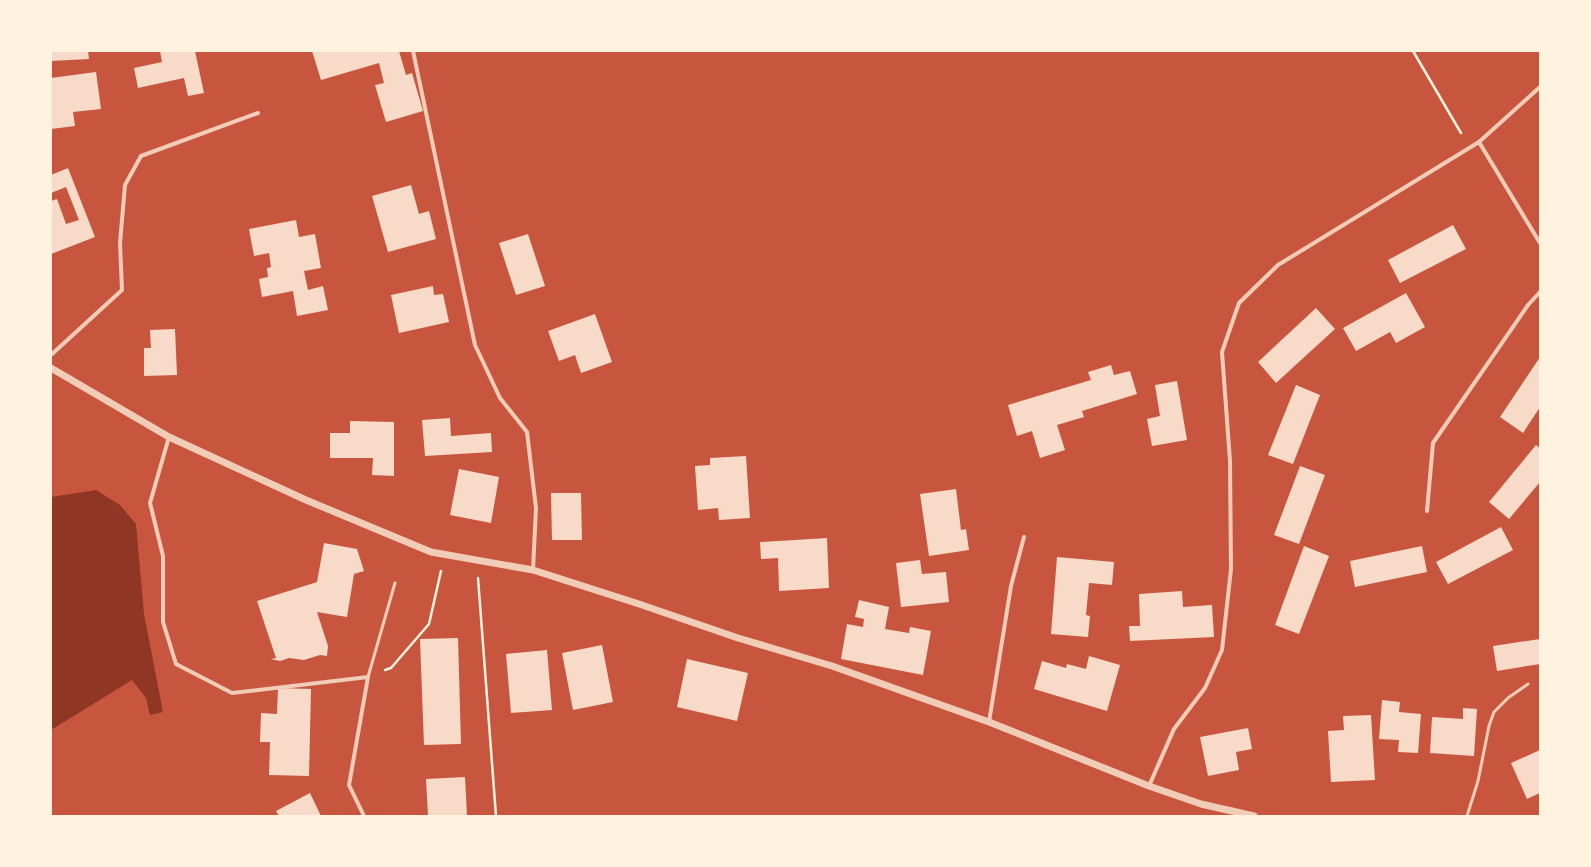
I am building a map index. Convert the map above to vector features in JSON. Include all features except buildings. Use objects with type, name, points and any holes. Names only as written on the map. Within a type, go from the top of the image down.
[{"type":"street","points":[[413,51],[475,345],[500,398],[527,432],[536,508],[533,570]]},
{"type":"street","points":[[1149,786],[1174,729],[1205,688],[1222,650],[1231,569],[1230,461],[1222,352],[1239,303],[1278,264],[1478,142],[1540,87]]},
{"type":"street","points":[[51,355],[122,290],[120,243],[126,185],[141,156],[258,113]]},
{"type":"street","points":[[1478,142],[1540,243]]},
{"type":"street","points":[[1427,511],[1432,443],[1528,305],[1540,292]]},
{"type":"street","points":[[51,368],[169,437],[306,500],[432,552],[533,570],[639,604],[738,638],[832,666],[989,722],[1149,786],[1201,804],[1254,816]]},
{"type":"street","points":[[169,437],[150,503],[163,556],[163,622],[176,664],[232,693],[368,677],[349,785],[364,816]]},
{"type":"street","points":[[989,722],[1011,586],[1024,537]]},
{"type":"lane","points":[[368,677],[395,583]]},
{"type":"lane","points":[[1468,816],[1478,781],[1489,726],[1494,712],[1508,698],[1528,684]]},
{"type":"path","points":[[1413,51],[1469,148]]},
{"type":"path","points":[[368,677],[391,668],[429,624],[445,554]]},
{"type":"path","points":[[476,560],[496,816]]},
{"type":"shaded area","points":[[96,490],[120,505],[136,524],[144,614],[163,712],[150,715],[146,698],[132,680],[51,730],[51,497]]}]
